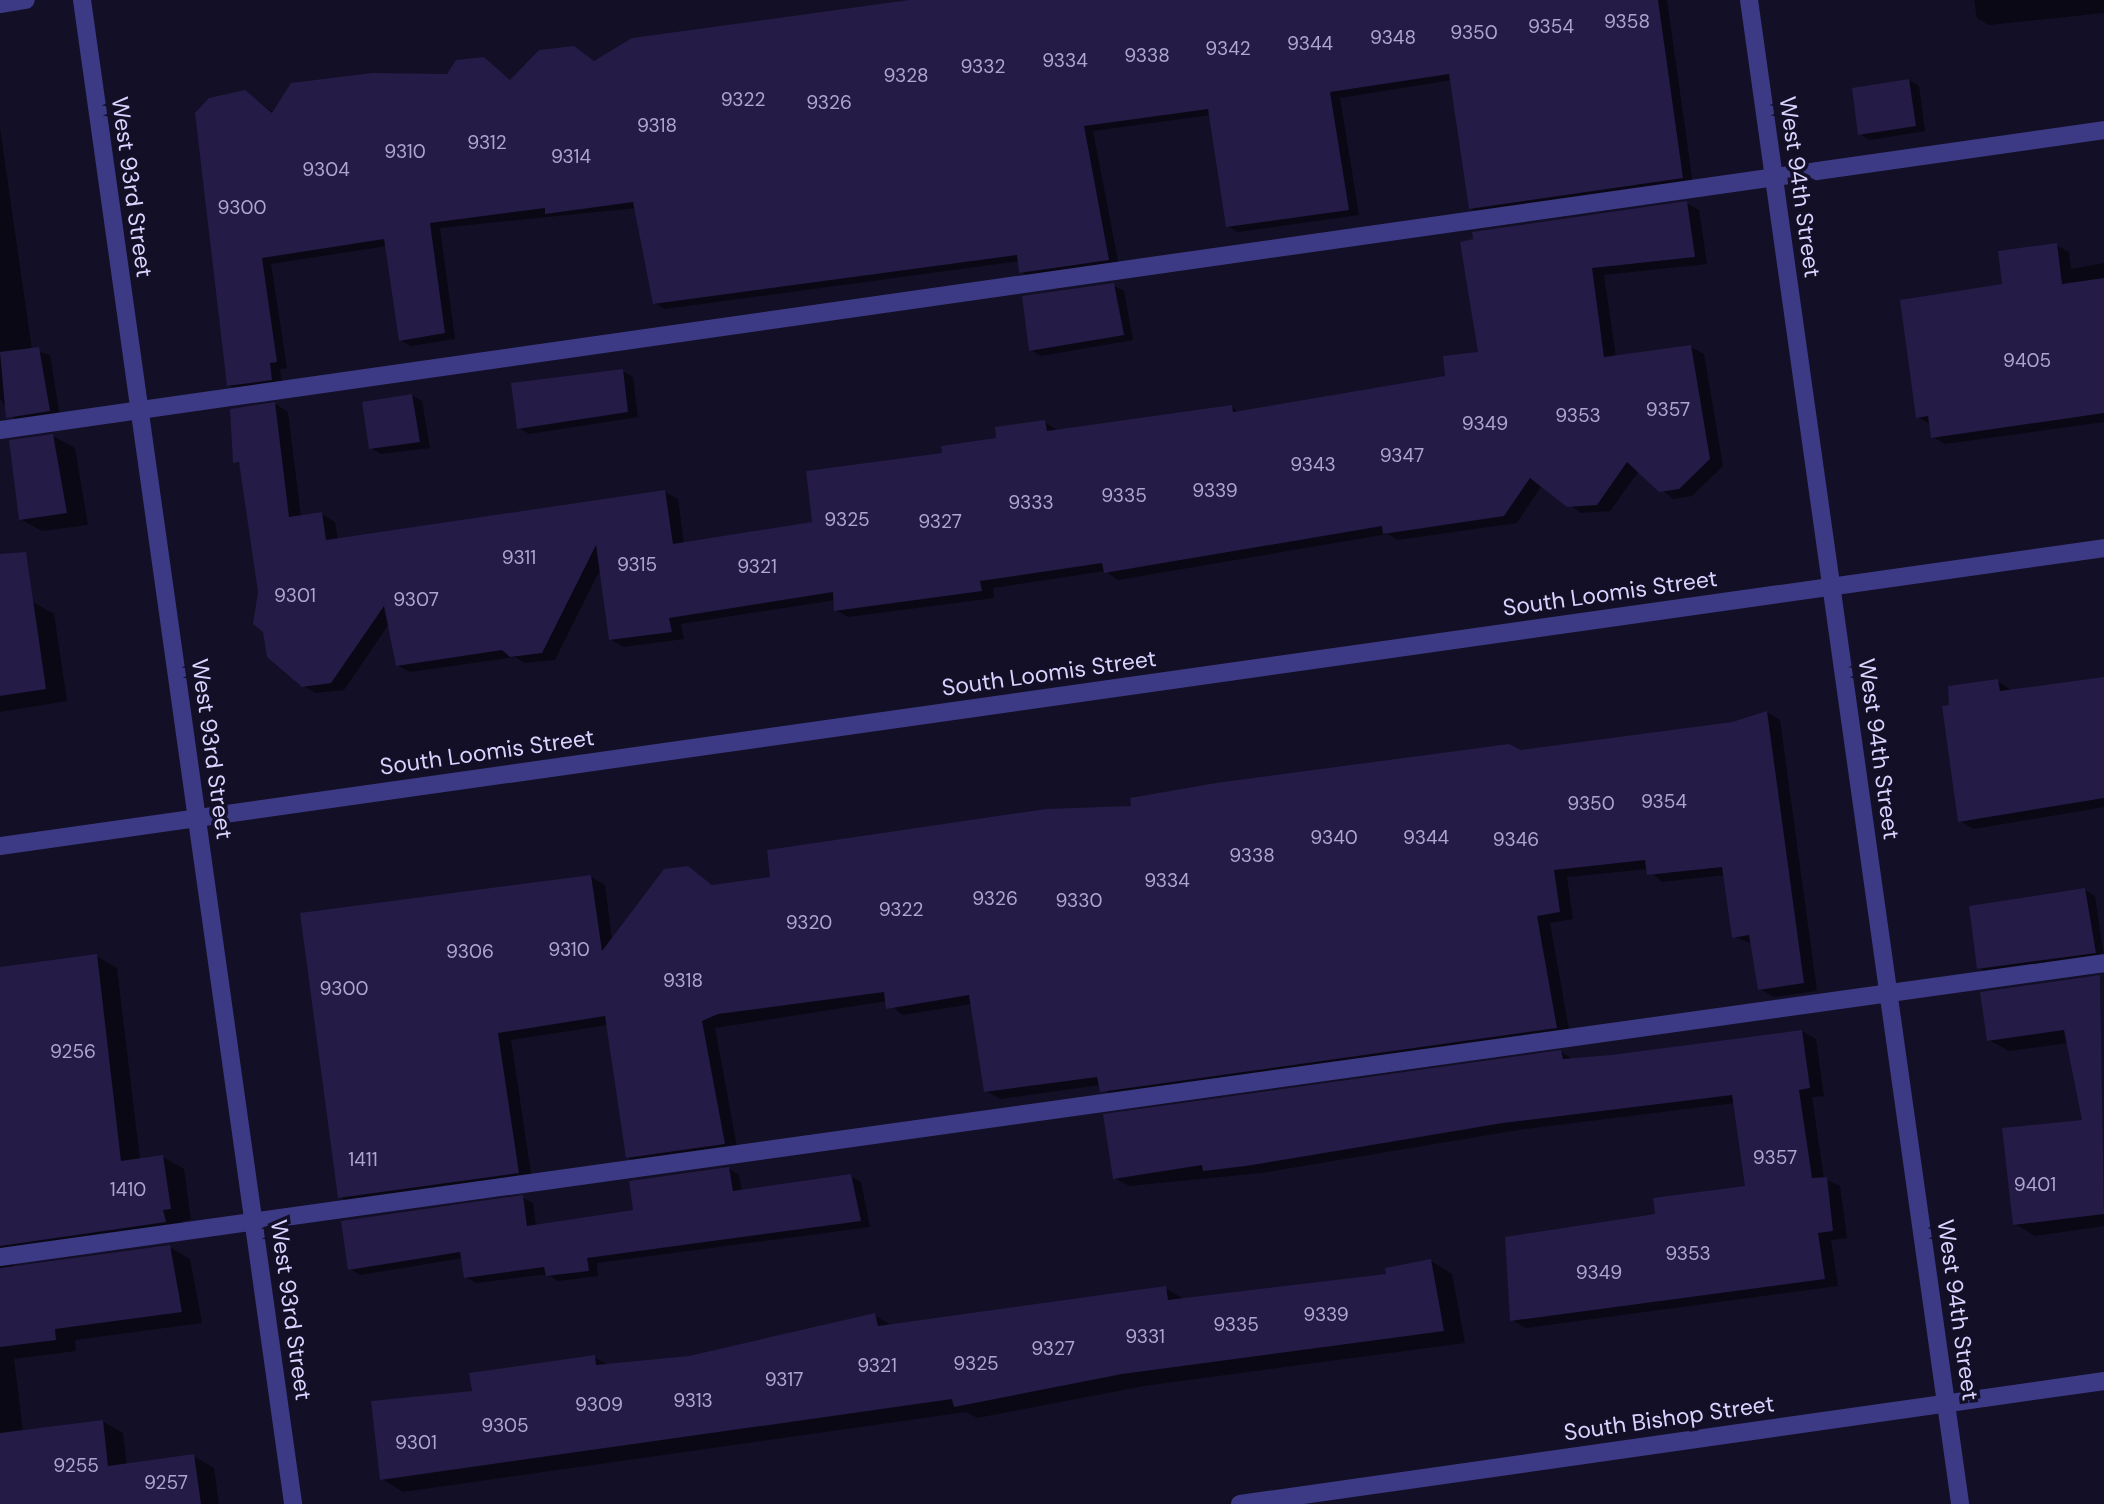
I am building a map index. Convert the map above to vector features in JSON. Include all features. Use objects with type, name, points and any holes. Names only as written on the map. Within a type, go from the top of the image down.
[{"type":"street","points":[[0,4],[26,0]]},
{"type":"street","name":"West 93rd Street","points":[[82,0],[293,1504]]},
{"type":"street","name":"West 94th Street","points":[[1749,0],[1960,1504]]},
{"type":"street","points":[[0,430],[2104,130]]},
{"type":"street","name":"South Loomis Street","points":[[0,846],[2104,548]]},
{"type":"street","points":[[0,1257],[2104,963]]},
{"type":"street","name":"South Bishop Street","points":[[1240,1504],[2104,1381]]},
{"type":"building","points":[[909,0],[1658,0],[1683,178],[1469,209],[1449,74],[1330,92],[1349,210],[1226,227],[1208,109],[1084,126],[1109,260],[1019,273],[1017,255],[653,304],[633,202],[545,214],[545,208],[430,223],[445,333],[399,341],[384,239],[262,258],[277,362],[270,363],[272,380],[227,386],[195,113],[209,98],[245,90],[272,113],[291,83],[372,73],[447,74],[456,60],[484,57],[510,80],[539,50],[574,46],[594,61],[632,38]]},
{"type":"building","points":[[1909,79],[1916,126],[1858,135],[1852,88]]},
{"type":"building","points":[[1687,201],[1695,257],[1592,268],[1604,357],[1691,345],[1710,459],[1679,489],[1659,492],[1627,462],[1597,505],[1567,507],[1530,478],[1504,516],[1383,534],[1382,526],[1104,573],[1102,563],[980,581],[982,591],[834,611],[833,592],[669,618],[672,632],[609,640],[596,545],[542,653],[510,657],[502,650],[396,666],[384,606],[331,683],[302,687],[267,657],[263,632],[253,624],[258,592],[239,462],[233,463],[230,409],[275,402],[289,517],[322,512],[326,540],[665,490],[673,544],[812,522],[806,471],[942,453],[941,446],[996,438],[995,427],[1045,420],[1047,431],[1232,405],[1233,412],[1445,376],[1443,356],[1478,352],[1460,242],[1473,239],[1472,232]]},
{"type":"building","points":[[2057,243],[2062,284],[2104,278],[2104,413],[1931,438],[1928,416],[1916,418],[1900,300],[2002,284],[1998,251]]},
{"type":"building","points":[[1114,283],[1124,335],[1029,351],[1022,296]]},
{"type":"building","points":[[39,347],[50,411],[6,418],[0,352]]},
{"type":"building","points":[[623,369],[628,412],[517,429],[511,383]]},
{"type":"building","points":[[412,394],[420,442],[369,449],[362,402]]},
{"type":"building","points":[[53,434],[67,513],[19,520],[9,440]]},
{"type":"building","points":[[26,552],[46,689],[0,696],[0,554]]},
{"type":"building","points":[[2104,677],[2104,798],[1958,822],[1942,706],[1949,705],[1948,686],[1998,679],[2000,691]]},
{"type":"building","points":[[1767,711],[1804,983],[1758,990],[1749,935],[1732,938],[1722,867],[1647,875],[1645,860],[1554,870],[1560,912],[1537,916],[1557,1028],[1100,1092],[1097,1077],[984,1092],[969,995],[886,1009],[884,992],[718,1014],[702,1021],[725,1144],[626,1158],[605,1016],[498,1033],[519,1173],[338,1198],[300,913],[591,875],[602,951],[664,869],[688,866],[712,885],[770,877],[767,850],[1046,809],[1131,806],[1130,798],[1216,783],[1509,744],[1521,750],[1732,722]]},
{"type":"building","points":[[2085,888],[2096,953],[1977,969],[1969,906]]},
{"type":"building","points":[[97,954],[121,1161],[163,1155],[171,1209],[163,1210],[166,1222],[0,1246],[0,967]]},
{"type":"building","points":[[2100,975],[2104,1214],[2013,1225],[2002,1128],[2082,1120],[2064,1030],[1987,1041],[1980,992]]},
{"type":"building","points":[[1802,1030],[1810,1088],[1799,1090],[1812,1178],[1827,1177],[1833,1231],[1818,1233],[1825,1279],[1510,1321],[1505,1237],[1655,1214],[1653,1198],[1745,1186],[1732,1095],[1503,1123],[1246,1166],[1203,1171],[1202,1165],[1113,1179],[1103,1114],[1561,1050],[1563,1059]]},
{"type":"building","points":[[729,1167],[733,1191],[851,1174],[861,1221],[587,1258],[589,1271],[546,1276],[544,1267],[464,1278],[460,1252],[348,1270],[341,1221],[523,1195],[527,1226],[633,1210],[629,1181]]},
{"type":"building","points":[[170,1245],[182,1312],[55,1329],[56,1340],[0,1347],[0,1268]]},
{"type":"building","points":[[1431,1259],[1444,1331],[1122,1374],[954,1407],[952,1399],[380,1480],[371,1401],[472,1391],[469,1373],[595,1355],[596,1365],[689,1356],[875,1313],[878,1326],[1166,1286],[1168,1300],[1386,1274],[1385,1268]]},
{"type":"building","points":[[103,1420],[108,1466],[194,1454],[201,1504],[0,1504],[0,1433]]}]
